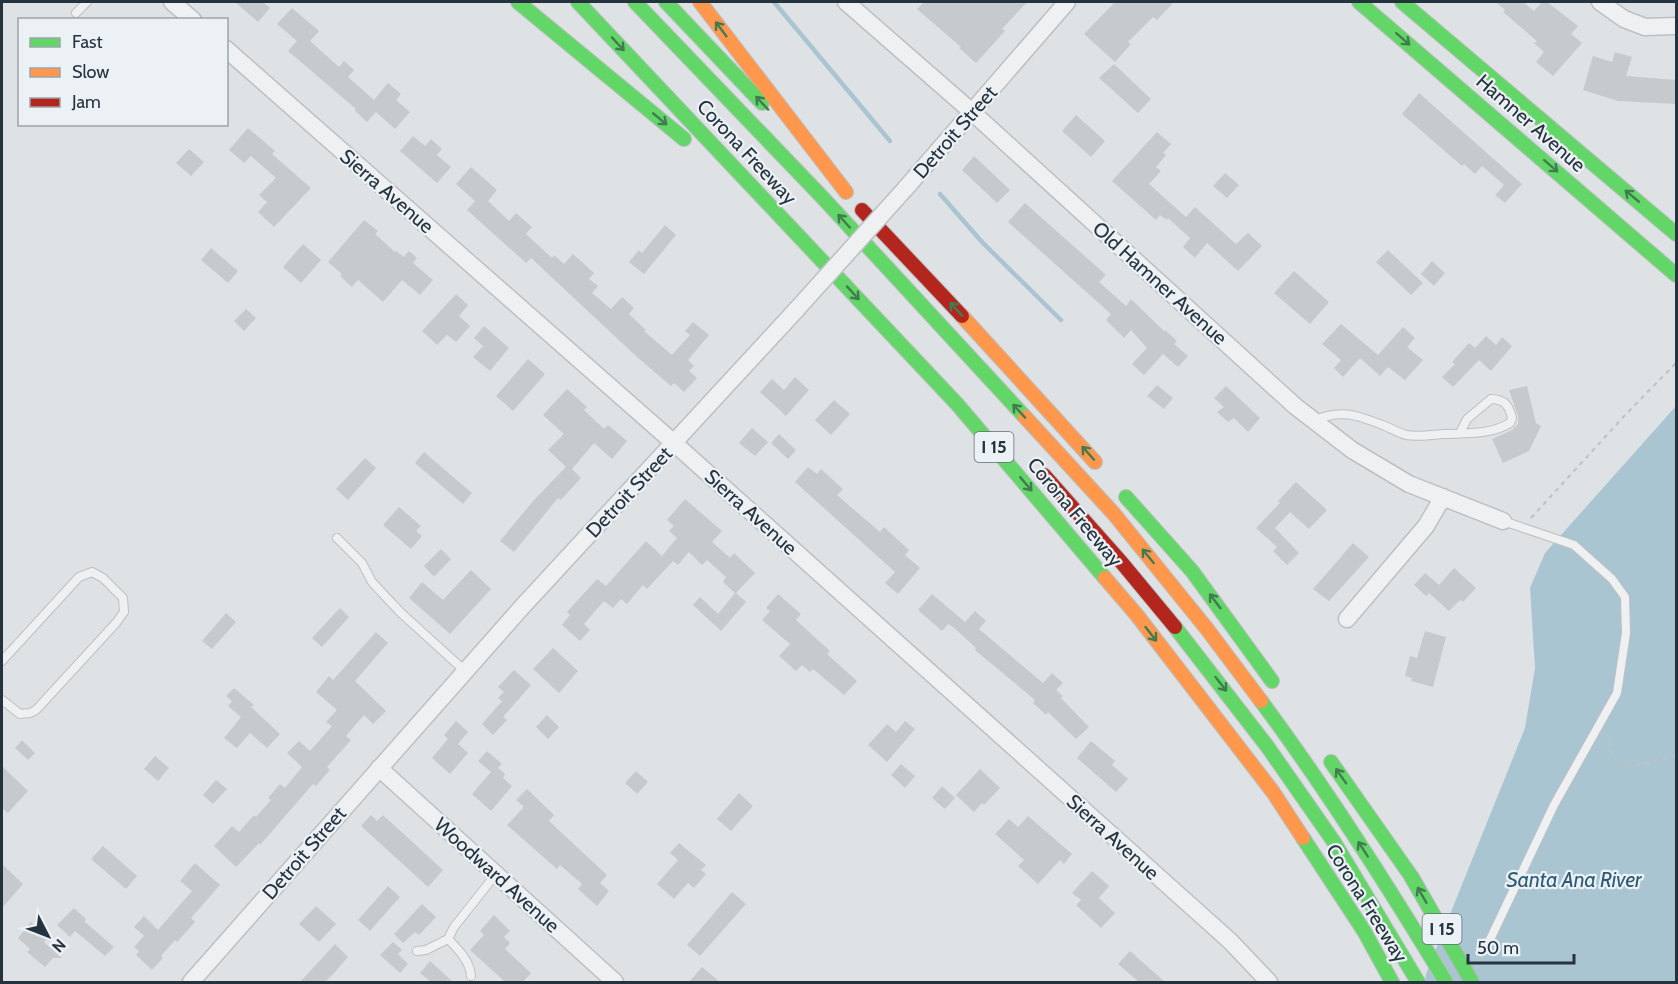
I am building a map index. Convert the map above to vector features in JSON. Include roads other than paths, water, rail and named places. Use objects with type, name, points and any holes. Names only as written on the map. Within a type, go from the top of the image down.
[{"type":"main road","points":[[518,2],[555,30],[799,236]]},
{"type":"main road","name":"Corona Freeway","points":[[578,2],[957,404],[1136,614],[1273,792],[1364,931],[1392,982]]},
{"type":"main road","points":[[635,2],[822,198],[1114,514],[1207,629],[1309,766],[1395,898],[1446,982]]},
{"type":"main road","points":[[666,2],[1005,361],[1192,571],[1280,691]]},
{"type":"main road","points":[[700,2],[846,192]]},
{"type":"main road","name":"Hamner Avenue","points":[[1359,2],[1677,274]]},
{"type":"main road","name":"Hamner Avenue","points":[[1402,2],[1677,234]]},
{"type":"main road","points":[[836,248],[852,265]]},
{"type":"main road","points":[[1035,465],[1099,534],[1224,687],[1335,844],[1418,982]]},
{"type":"main road","name":"I 15","points":[[1326,755],[1411,876],[1472,982]]},
{"type":"street","points":[[172,2],[191,18]]},
{"type":"street","name":"Old Hamner Avenue","points":[[846,2],[972,112],[1295,406],[1352,450],[1400,478],[1503,521]]},
{"type":"street","name":"Detroit Street","points":[[191,982],[465,671],[905,189],[1067,2]]},
{"type":"street","points":[[1600,2],[1624,19],[1645,27],[1677,26]]},
{"type":"street","name":"Sierra Avenue","points":[[228,51],[674,443],[1230,941],[1269,982]]},
{"type":"street","points":[[1347,619],[1426,526],[1443,497]]},
{"type":"street","name":"Woodward Avenue","points":[[379,768],[615,982]]},
{"type":"lane","points":[[76,13],[87,2]]},
{"type":"lane","points":[[1314,420],[1331,414],[1344,414],[1358,416],[1407,435],[1460,433],[1495,430],[1510,423],[1512,418],[1507,404],[1499,399],[1491,399],[1467,419],[1460,433]]},
{"type":"lane","points":[[1486,948],[1554,805],[1617,693],[1626,633],[1624,597],[1612,579],[1574,545],[1503,521]]},
{"type":"lane","points":[[337,538],[362,563],[372,582],[400,612],[465,671]]},
{"type":"lane","points":[[2,661],[79,577],[92,572],[103,578],[123,598],[123,612],[116,624],[36,710],[30,714],[20,714],[2,700]]},
{"type":"lane","points":[[417,951],[426,950],[448,939],[454,927],[496,874]]},
{"type":"lane","points":[[448,939],[461,952],[471,970],[471,976]]},
{"type":"water","name":"Santa Ana River","points":[[1676,406],[1676,982],[1425,982],[1426,974],[1525,728],[1535,668],[1530,588],[1545,553]]},
{"type":"waterway","points":[[774,2],[890,141]]},
{"type":"waterway","points":[[940,194],[982,242],[1061,320]]}]
